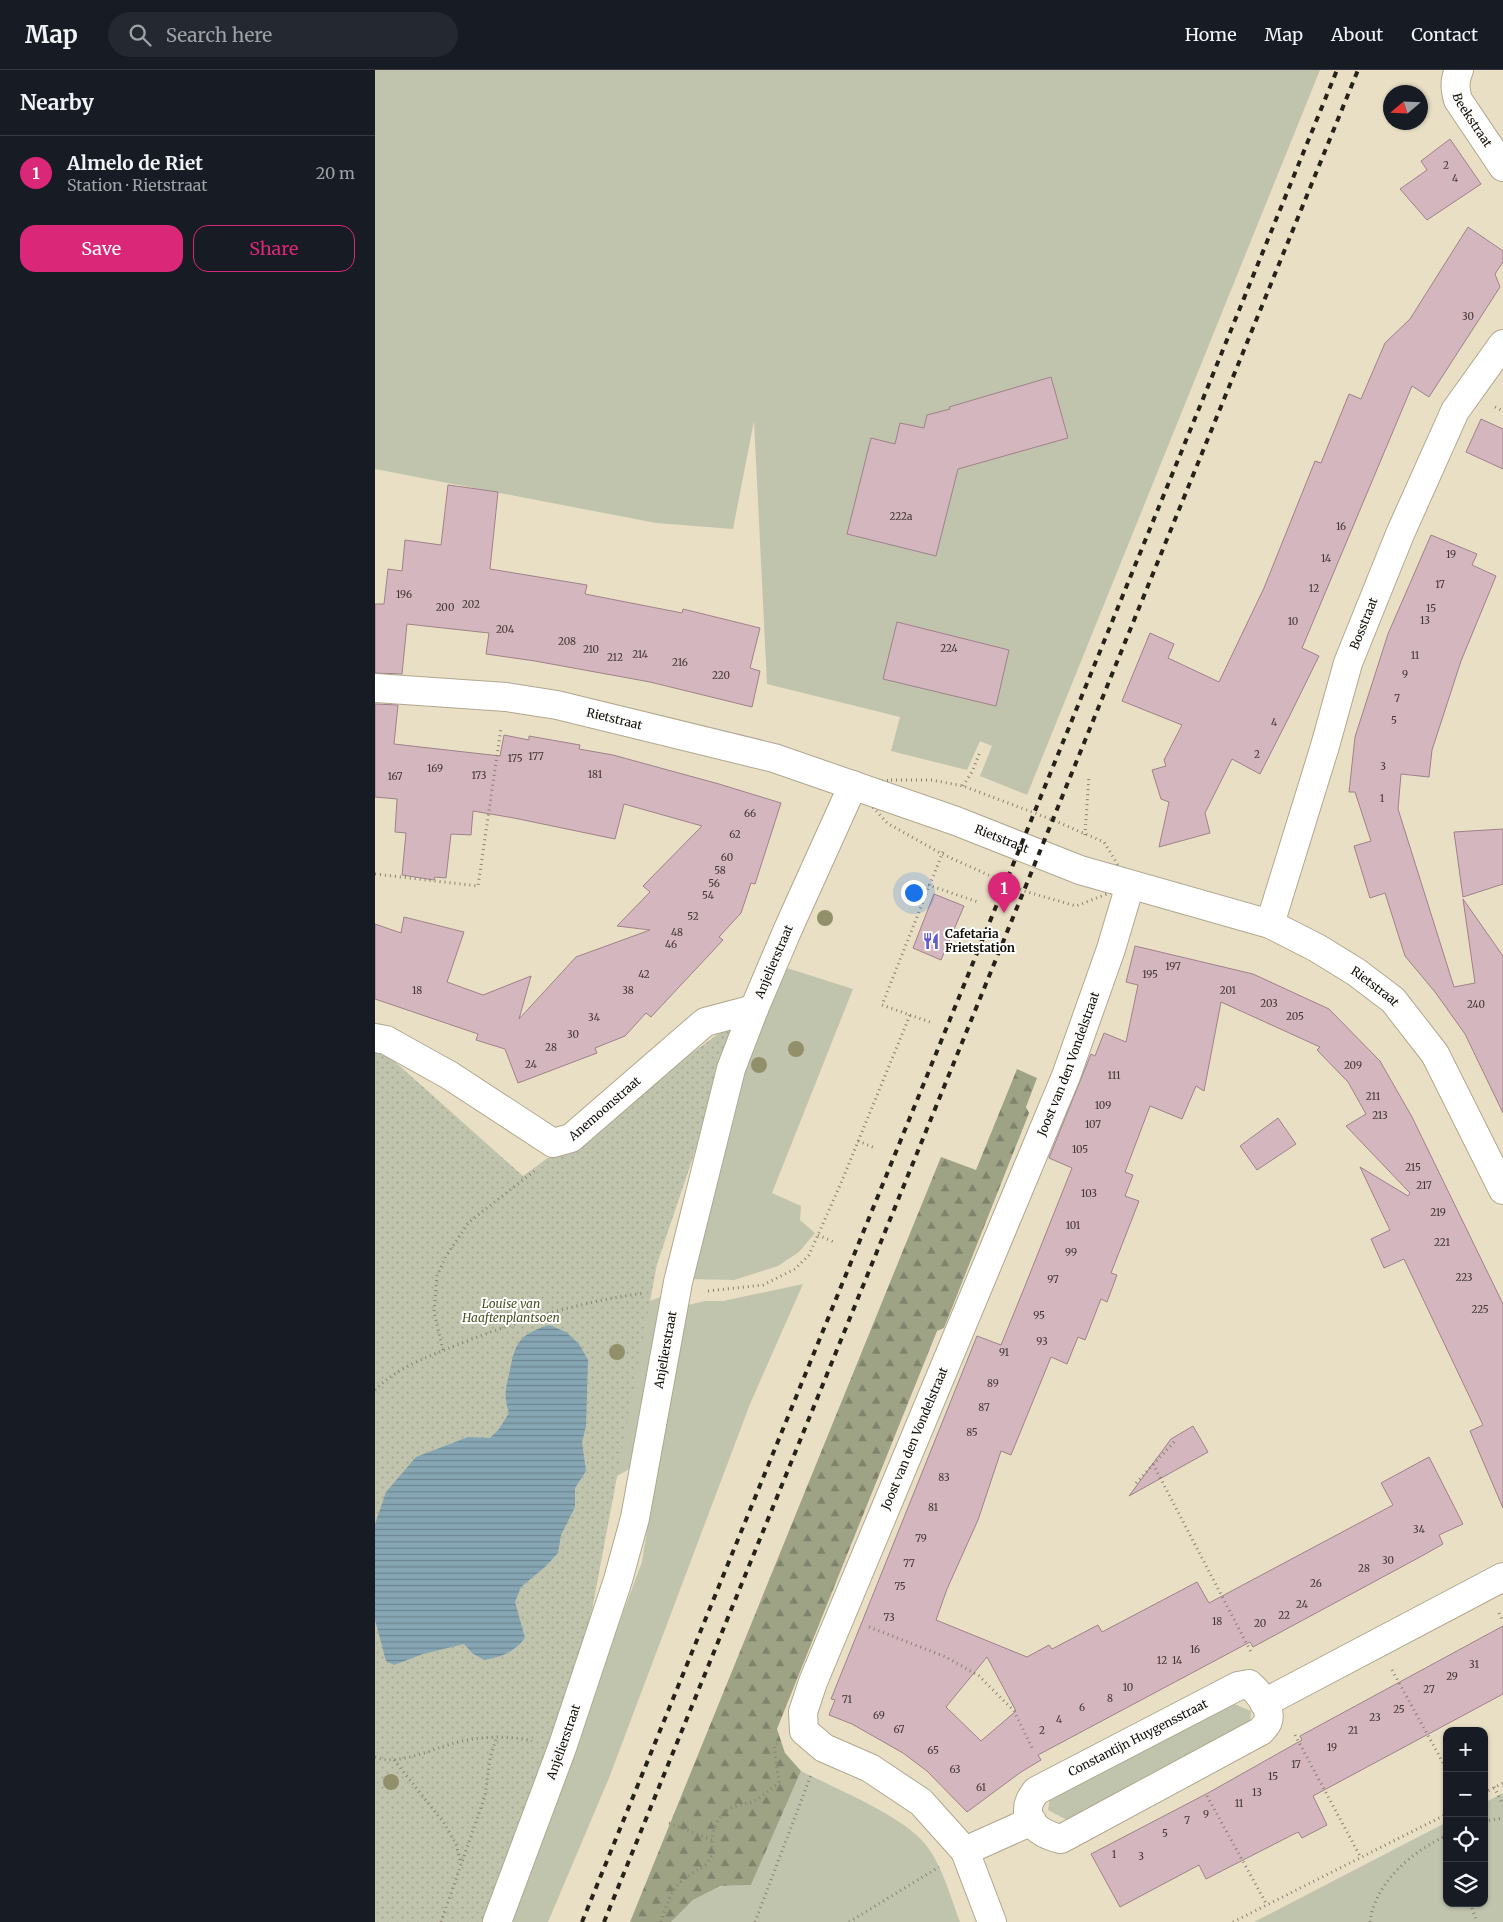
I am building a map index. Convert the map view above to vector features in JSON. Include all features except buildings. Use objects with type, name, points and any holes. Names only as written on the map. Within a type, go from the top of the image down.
[{"type":"street","name":"Beekstraat","points":[[1459,70],[1455,78],[1458,100],[1503,167]]},
{"type":"street","name":"Bosstraat","points":[[1270,924],[1355,645],[1400,534],[1455,411],[1503,344]]},
{"type":"street","name":"Rietstraat","points":[[375,688],[506,697],[557,705],[774,758],[956,821],[1080,870],[1270,924],[1317,948],[1356,972],[1393,1000],[1435,1054],[1497,1161],[1503,1190]]},
{"type":"street","name":"Anjelierstraat","points":[[497,1922],[562,1748],[618,1580],[635,1518],[677,1282],[731,1069],[754,1009],[853,785]]},
{"type":"street","name":"Joost van den Vondelstraat","points":[[814,1739],[803,1712],[813,1682],[1066,1076],[1111,949],[1130,885]]},
{"type":"street","name":"Anemoonstraat","points":[[375,1038],[386,1040],[449,1075],[553,1143],[571,1138],[705,1022],[754,1009]]},
{"type":"street","points":[[965,1851],[1032,1821],[1041,1832],[1050,1837],[1061,1839],[1261,1731],[1268,1722],[1269,1700],[1503,1577]]},
{"type":"street","name":"Constantijn Huygensstraat","points":[[1032,1821],[1027,1811],[1029,1801],[1036,1791],[1238,1686],[1249,1684],[1269,1700]]},
{"type":"street","points":[[814,1739],[870,1768],[921,1802],[965,1851],[992,1922]]},
{"type":"path","points":[[375,874],[478,886],[506,697]]},
{"type":"path","points":[[963,786],[972,772],[980,752]]},
{"type":"path","points":[[1080,870],[1085,834],[1089,776]]},
{"type":"path","points":[[930,1022],[882,1005],[956,821]]},
{"type":"path","points":[[929,885],[978,902]]},
{"type":"path","points":[[375,1390],[404,1368],[443,1350],[518,1323],[620,1296],[652,1292],[676,1294],[763,1285],[795,1269],[809,1255],[910,1015]]},
{"type":"path","points":[[443,1350],[434,1312],[437,1276],[446,1256],[469,1222],[530,1176],[571,1138]]},
{"type":"path","points":[[858,1141],[875,1148]]},
{"type":"path","points":[[818,1235],[834,1242]]},
{"type":"path","points":[[1136,1483],[1175,1441]]},
{"type":"path","points":[[1153,1464],[1252,1654]]},
{"type":"path","points":[[874,1629],[946,1657],[979,1676],[1013,1711],[1033,1750]]},
{"type":"path","points":[[1378,1643],[1443,1763]]},
{"type":"path","points":[[1269,1700],[1361,1858]]},
{"type":"path","points":[[375,1757],[381,1760],[398,1760],[466,1740],[497,1736],[525,1739],[562,1748]]},
{"type":"path","points":[[441,1922],[485,1796],[490,1758],[497,1736]]},
{"type":"path","points":[[661,1922],[669,1898],[676,1885],[710,1860],[715,1824],[727,1810],[752,1802],[779,1782],[774,1746],[814,1739],[813,1767],[755,1922]]},
{"type":"path","points":[[394,1760],[444,1822],[456,1844],[461,1865]]},
{"type":"path","points":[[1191,1768],[1267,1905]]},
{"type":"path","points":[[1488,1791],[1503,1783]]},
{"type":"path","points":[[1494,1788],[1503,1805]]},
{"type":"path","points":[[1233,1922],[1443,1816]]},
{"type":"path","points":[[1488,1821],[1503,1818]]},
{"type":"path","points":[[669,1823],[712,1840]]},
{"type":"path","points":[[1370,1922],[1372,1910],[1381,1890],[1395,1872],[1427,1845],[1443,1837]]},
{"type":"path","points":[[849,1922],[965,1851]]},
{"type":"path","points":[[1472,1908],[1477,1922]]},
{"type":"green space","points":[[375,70],[1320,70],[1027,795],[980,776],[992,746],[980,741],[967,770],[891,751],[900,717],[767,684],[754,421],[733,529],[656,523],[375,469]]},
{"type":"green space","points":[[787,968],[853,989],[772,1193],[801,1206],[800,1220],[815,1233],[799,1252],[778,1266],[734,1280],[688,1279],[744,1061]]},
{"type":"green space","name":"Louise van Haaftenplantsoen","points":[[740,1018],[657,1264],[573,1711],[490,1922],[375,1922],[375,1044],[523,1176]]},
{"type":"green space","points":[[1017,1069],[1037,1078],[1026,1107],[1029,1113],[944,1328],[937,1331],[777,1729],[785,1753],[801,1771],[751,1885],[721,1886],[693,1900],[671,1922],[630,1922],[941,1157],[976,1170]]},
{"type":"green space","points":[[803,1284],[750,1404],[609,1778],[548,1922],[507,1922],[642,1562],[670,1384],[681,1327],[688,1305],[705,1301],[723,1301]]},
{"type":"green space","points":[[663,1296],[633,1467],[617,1476],[566,1332]]},
{"type":"green space","points":[[1232,1703],[1251,1711],[1250,1726],[1069,1821],[1048,1810],[1051,1789]]},
{"type":"green space","points":[[801,1771],[885,1813],[916,1834],[926,1845],[937,1863],[960,1922],[671,1922],[693,1900],[722,1886],[751,1885]]},
{"type":"green space","points":[[1503,1793],[1503,1922],[1254,1922],[1443,1824],[1443,1907],[1488,1907],[1488,1801]]},
{"type":"water","points":[[549,1325],[566,1332],[579,1344],[588,1360],[586,1426],[582,1442],[586,1471],[575,1488],[575,1507],[561,1535],[558,1553],[545,1567],[521,1587],[515,1602],[525,1638],[512,1650],[490,1659],[484,1660],[472,1653],[464,1644],[423,1654],[394,1665],[386,1661],[375,1620],[375,1524],[386,1492],[416,1457],[468,1437],[490,1438],[499,1429],[509,1413],[506,1403],[506,1390],[516,1348],[524,1337]]},
{"type":"railway","points":[[582,1922],[1337,70]]},
{"type":"railway","points":[[604,1922],[1358,70]]},
{"type":"place","name":"Almelo de Riet","points":[[1004,913]]},
{"type":"place","name":"Cafetaria Frietstation","points":[[931,941]]}]
